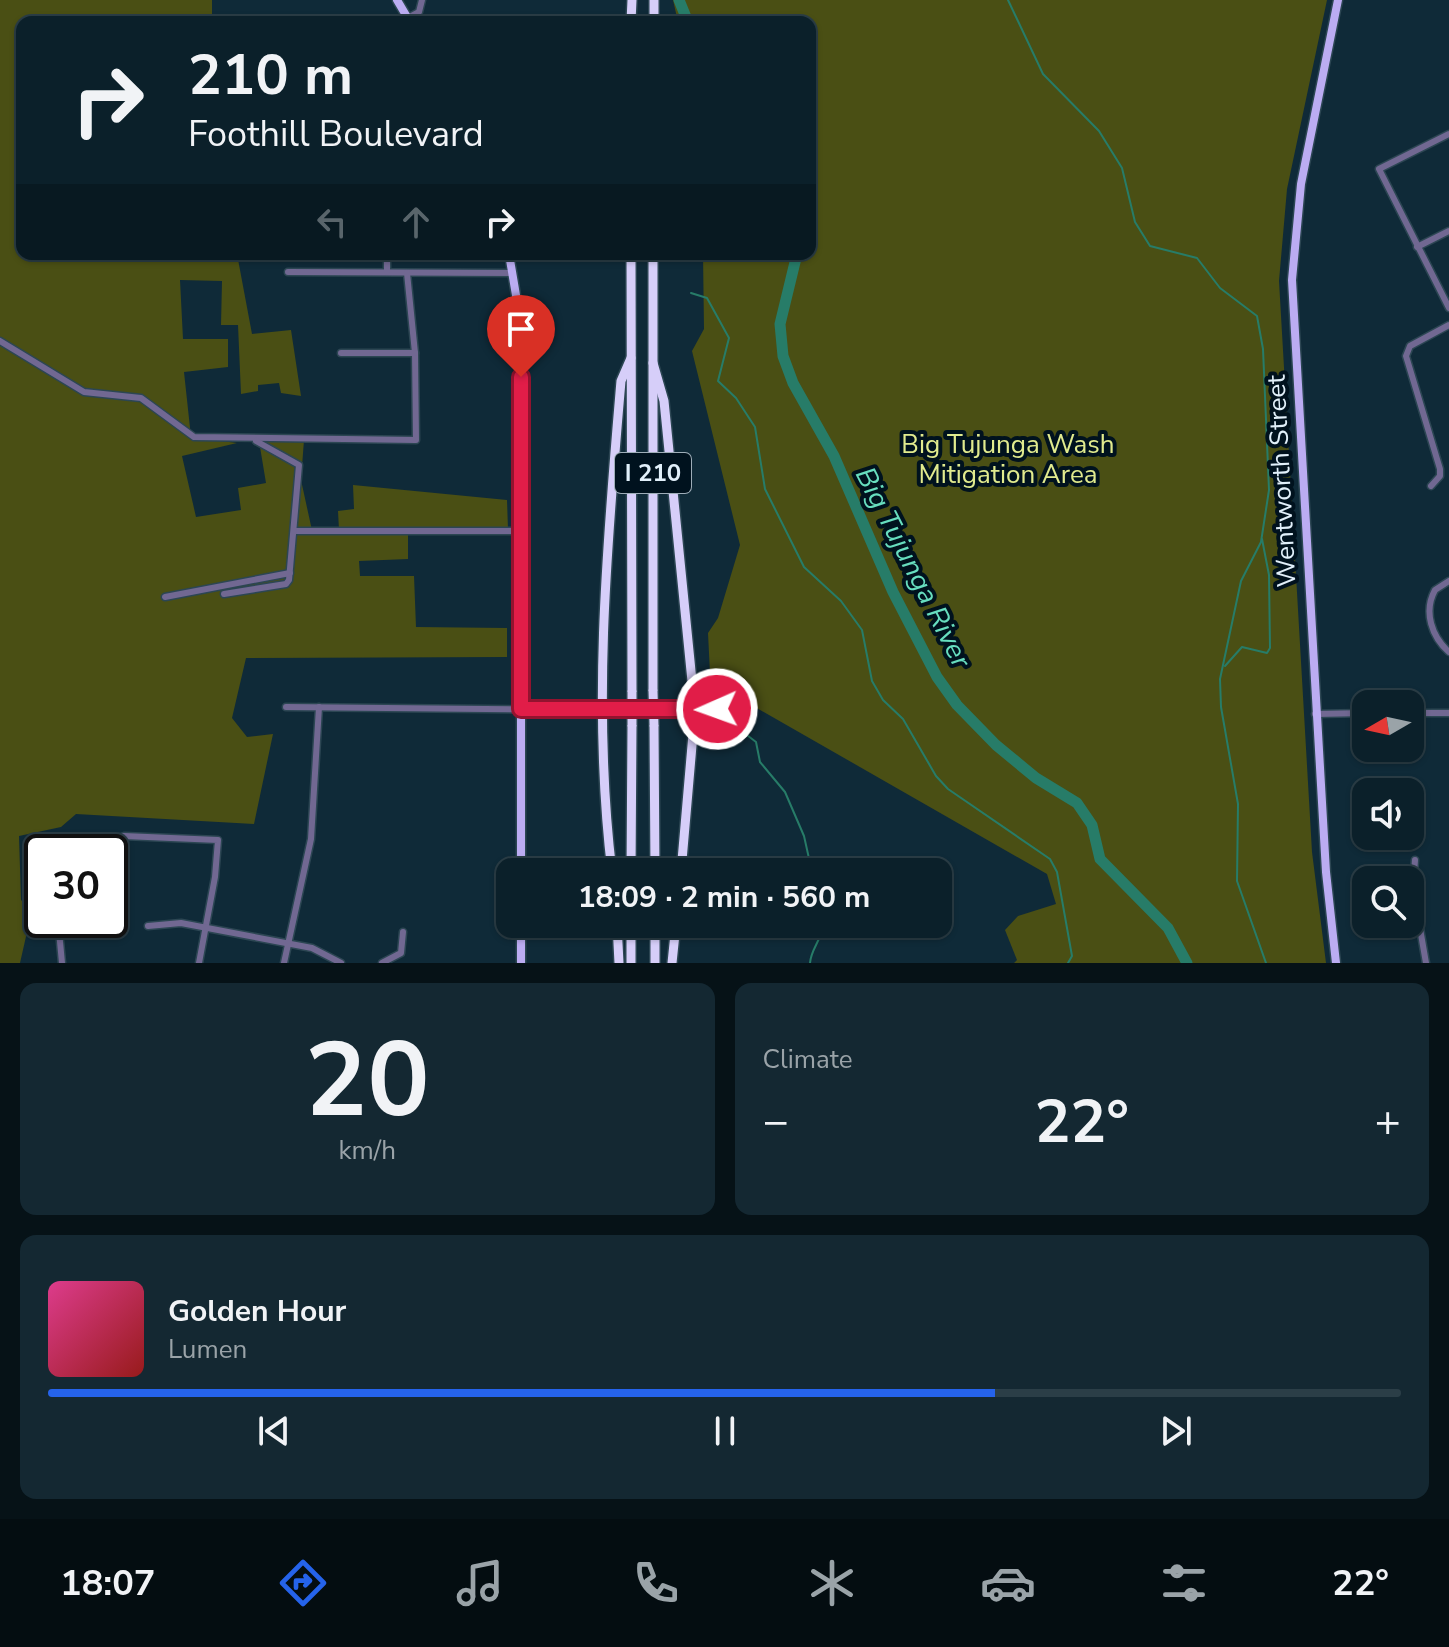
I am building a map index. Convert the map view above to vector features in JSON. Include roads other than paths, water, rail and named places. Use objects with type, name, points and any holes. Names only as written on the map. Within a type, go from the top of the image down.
[{"type":"highway","name":"I 210","points":[[631,260],[631,858]]},
{"type":"highway","name":"I 210","points":[[653,260],[655,858]]},
{"type":"highway","points":[[611,858],[601,708],[607,540],[621,381],[631,358]]},
{"type":"highway","points":[[653,363],[664,401],[695,711],[682,858]]},
{"type":"highway","points":[[618,938],[619,963]]},
{"type":"highway","points":[[631,938],[631,963]]},
{"type":"highway","points":[[655,938],[655,963]]},
{"type":"highway","points":[[672,963],[675,938]]},
{"type":"main road","name":"Wentworth Street","points":[[1336,963],[1315,714],[1292,280],[1301,184],[1338,0]]},
{"type":"main road","points":[[510,260],[521,363],[521,858]]},
{"type":"main road","points":[[521,938],[521,963]]},
{"type":"street","points":[[1449,134],[1379,169],[1449,308]]},
{"type":"street","points":[[1417,247],[1449,231]]},
{"type":"street","points":[[387,260],[387,272]]},
{"type":"street","points":[[288,272],[513,273]]},
{"type":"street","points":[[0,341],[84,392],[141,398],[194,437],[416,440],[415,353],[407,273]]},
{"type":"street","points":[[1431,486],[1440,476],[1440,469],[1406,356],[1410,346],[1449,325]]},
{"type":"street","points":[[341,353],[415,353]]},
{"type":"street","points":[[224,594],[286,584],[290,573],[299,465],[254,440]]},
{"type":"street","points":[[295,531],[521,531]]},
{"type":"street","points":[[165,597],[290,573]]},
{"type":"street","points":[[1449,581],[1435,590],[1430,609],[1437,641],[1449,652]]},
{"type":"street","points":[[286,707],[695,711],[728,705]]},
{"type":"street","points":[[284,963],[311,839],[319,707]]},
{"type":"street","points":[[1315,714],[1352,713]]},
{"type":"street","points":[[1424,713],[1449,713]]},
{"type":"street","points":[[128,836],[218,840],[199,963]]},
{"type":"street","points":[[1415,860],[1413,888],[1426,963]]},
{"type":"street","points":[[148,926],[181,923],[312,948],[341,963]]},
{"type":"street","points":[[382,963],[401,953],[403,932]]},
{"type":"street","points":[[60,938],[62,963]]},
{"type":"waterway","name":"Big Tujunga River","points":[[679,0],[686,16]]},
{"type":"waterway","points":[[1008,0],[1043,74],[1099,131],[1122,168],[1135,222],[1150,246],[1197,258],[1220,288],[1257,316],[1263,349],[1269,490],[1261,542],[1241,581],[1220,679],[1221,707],[1238,804],[1237,881],[1266,963]]},
{"type":"waterway","name":"Big Tujunga River","points":[[796,260],[780,324],[783,356],[793,383],[834,456],[893,592],[937,677],[957,705],[996,745],[1036,778],[1077,803],[1092,825],[1100,859],[1168,928],[1187,963]]},
{"type":"waterway","points":[[691,293],[707,298],[729,338],[718,381],[736,398],[755,427],[765,489],[804,567],[841,601],[862,630],[872,681],[883,700],[903,719],[936,776],[948,789],[1050,859],[1057,872],[1072,956],[1068,963]]},
{"type":"waterway","points":[[1225,666],[1242,647],[1267,653],[1270,648],[1269,575],[1262,539]]},
{"type":"waterway","points":[[730,722],[756,742],[760,762],[785,792],[804,836],[809,858]]},
{"type":"waterway","points":[[810,963],[819,938]]},
{"type":"park label","name":"Big Tujunga Wash Mitigation Area","points":[[1008,459]]}]
